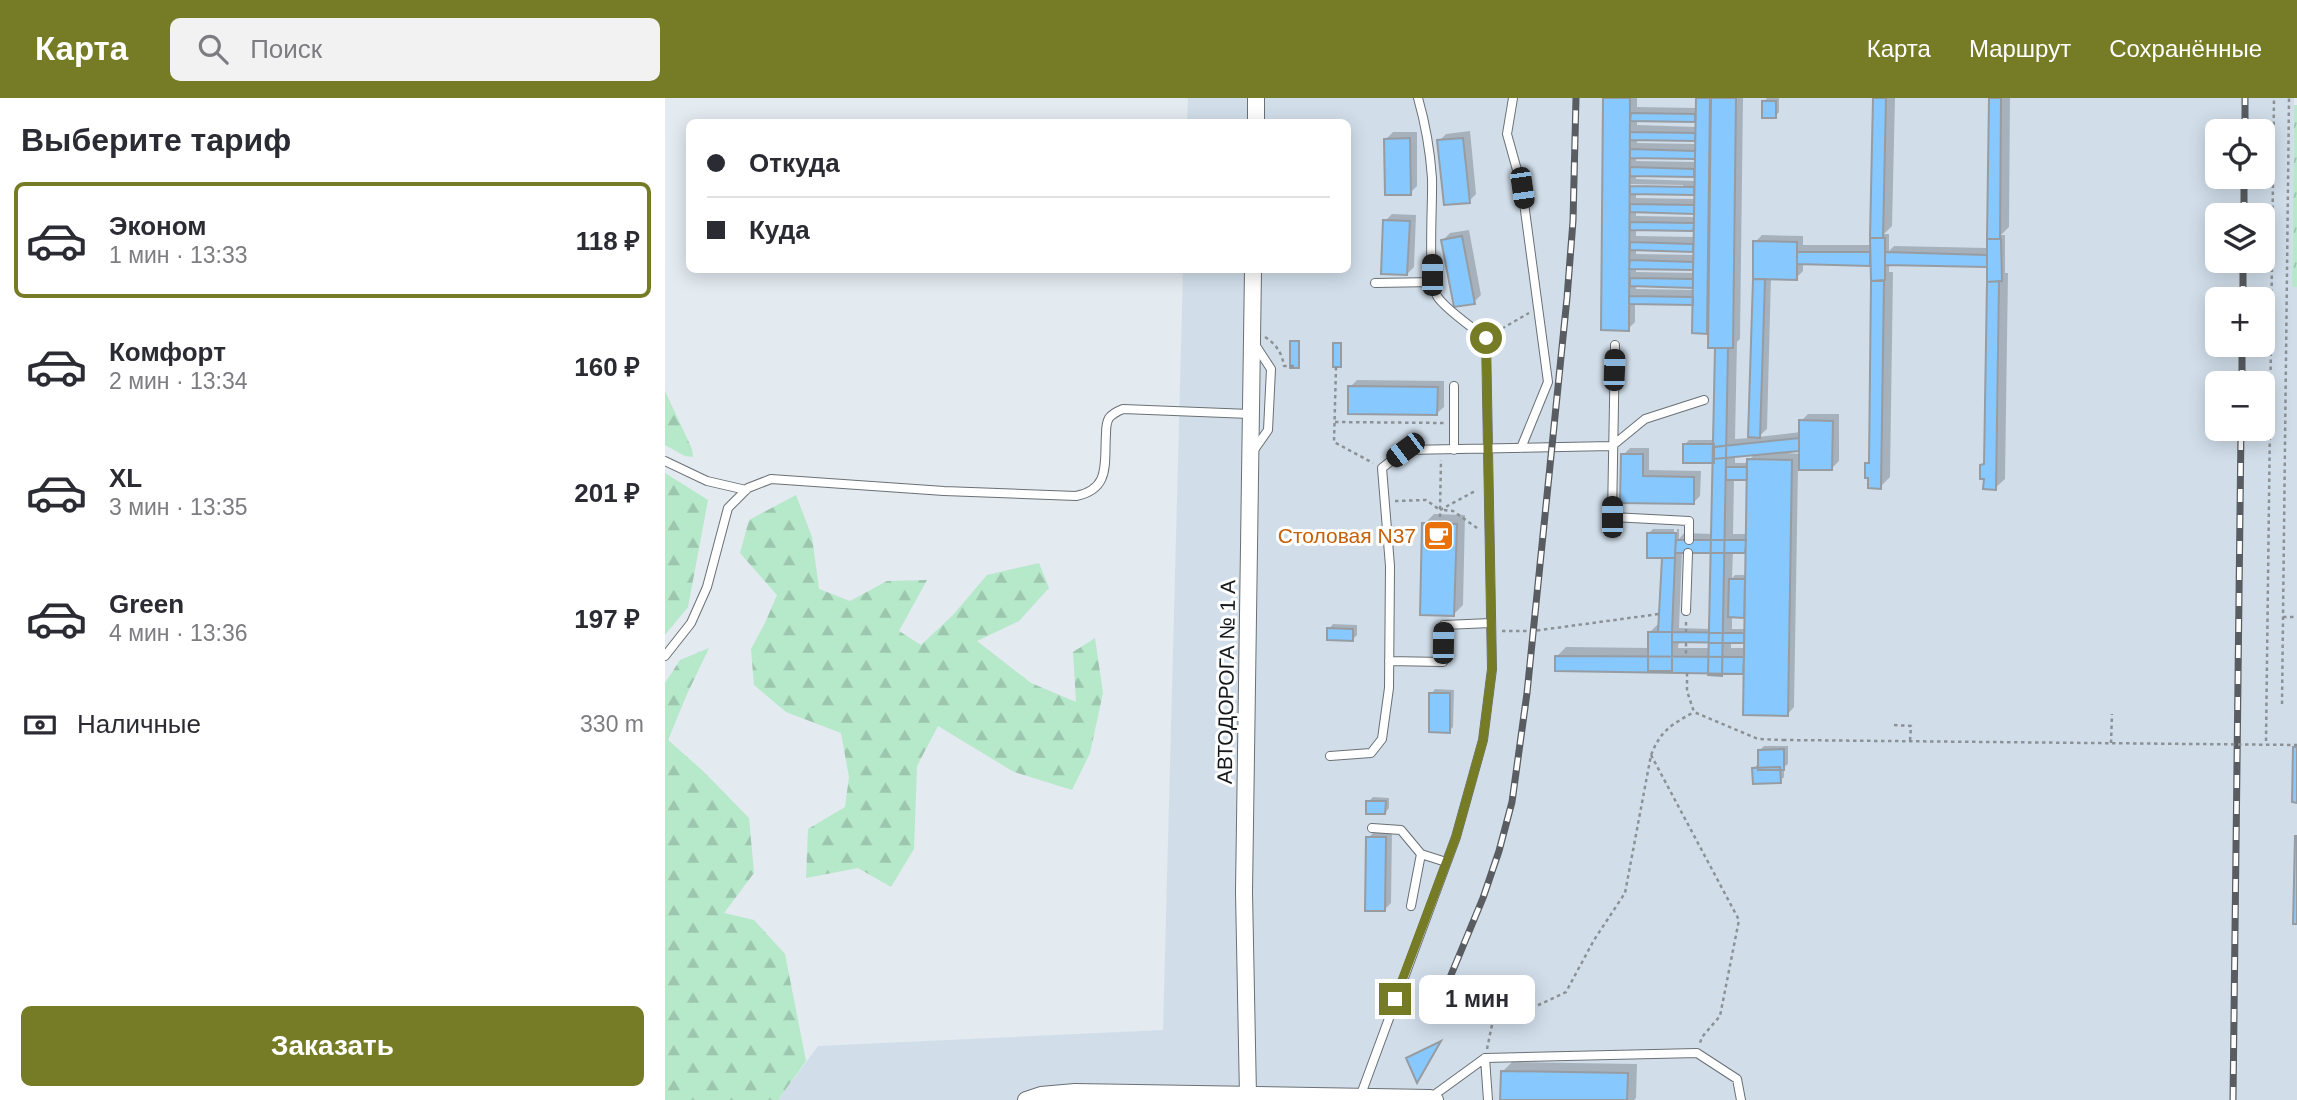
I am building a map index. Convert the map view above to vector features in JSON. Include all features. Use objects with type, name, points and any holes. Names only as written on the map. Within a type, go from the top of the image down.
[{"type":"street","points":[[1255,119],[1256,98]]},
{"type":"street","name":"АВТОДОРОГА № 1 А","points":[[1248,1096],[1244,892],[1250,414],[1257,338],[1253,273]]},
{"type":"street","points":[[1026,1100],[1041,1095],[1075,1092],[1432,1099]]},
{"type":"lane","points":[[1360,1097],[1456,837],[1483,740],[1492,669],[1486,338],[1437,296],[1434,282],[1429,136],[1418,98]]},
{"type":"lane","points":[[1513,98],[1507,134],[1522,188],[1548,382],[1521,448]]},
{"type":"lane","points":[[1375,283],[1434,282]]},
{"type":"lane","points":[[1250,456],[1268,430],[1271,369],[1257,338]]},
{"type":"lane","points":[[1615,345],[1612,517],[1689,521],[1689,540]]},
{"type":"lane","points":[[1454,386],[1454,450]]},
{"type":"lane","points":[[1330,757],[1371,753],[1382,739],[1389,688],[1390,566],[1382,468],[1405,450],[1612,446],[1645,419],[1704,400]]},
{"type":"lane","points":[[665,656],[691,623],[706,587],[728,508],[746,490],[771,479],[944,491],[1076,496],[1090,493],[1100,485],[1104,473],[1106,424],[1111,415],[1123,409],[1250,414]]},
{"type":"lane","points":[[665,461],[707,481],[746,490]]},
{"type":"lane","points":[[1686,611],[1688,553]]},
{"type":"lane","points":[[1389,661],[1443,662],[1444,625],[1491,627]]},
{"type":"lane","points":[[1372,828],[1401,830],[1421,854],[1446,862]]},
{"type":"lane","points":[[1411,906],[1421,854]]},
{"type":"lane","points":[[1432,1099],[1485,1058],[1697,1053],[1737,1079],[1741,1100]]},
{"type":"lane","points":[[1485,1058],[1488,1100]]},
{"type":"path","points":[[2266,741],[2274,98]]},
{"type":"path","points":[[2282,704],[2289,98]]},
{"type":"path","points":[[1496,332],[1538,308]]},
{"type":"path","points":[[1257,338],[1274,343],[1283,358],[1284,366],[1294,366]]},
{"type":"path","points":[[1336,367],[1334,442],[1382,468]]},
{"type":"path","points":[[1334,422],[1454,424]]},
{"type":"path","points":[[1440,524],[1442,450]]},
{"type":"path","points":[[1440,510],[1490,483]]},
{"type":"path","points":[[1385,501],[1426,500],[1440,510],[1453,511],[1490,537]]},
{"type":"path","points":[[1491,627],[1533,631],[1659,614]]},
{"type":"path","points":[[2283,617],[2297,617]]},
{"type":"path","points":[[1686,643],[1686,657]]},
{"type":"path","points":[[1687,673],[1687,691],[1693,712]]},
{"type":"path","points":[[1693,712],[1758,739],[2297,745]]},
{"type":"path","points":[[1485,1058],[1493,1020],[1531,1009],[1566,992],[1594,940],[1625,893],[1651,755],[1659,736],[1672,724],[1693,712]]},
{"type":"path","points":[[2111,743],[2112,714]]},
{"type":"path","points":[[1894,725],[1910,726],[1910,741]]},
{"type":"path","points":[[1651,755],[1739,920],[1720,1016],[1702,1037],[1697,1053]]},
{"type":"shaded area","points":[[1188,98],[2294,98],[2292,286],[2297,287],[2297,1100],[778,1100],[818,1046],[1163,1030],[1183,273],[1351,273],[1351,119],[1187,119]]},
{"type":"green space","points":[[2294,105],[2297,105],[2297,287],[2292,287]]},
{"type":"green space","points":[[665,391],[692,449],[693,457],[685,456],[665,445]]},
{"type":"green space","points":[[665,473],[708,500],[688,607],[665,635]]},
{"type":"green space","points":[[796,495],[812,537],[819,589],[850,601],[887,581],[927,580],[899,631],[921,645],[953,615],[987,575],[1039,563],[1049,588],[1019,621],[977,641],[1031,683],[1076,702],[1073,652],[1095,638],[1103,693],[1090,753],[1072,790],[1014,772],[938,726],[917,766],[914,849],[891,887],[858,868],[806,878],[808,829],[845,807],[849,777],[841,733],[786,712],[754,685],[751,649],[777,595],[740,553],[749,520]]},
{"type":"green space","points":[[709,648],[668,740],[749,818],[754,873],[724,913],[754,920],[785,954],[806,1061],[778,1100],[665,1100],[665,683],[680,660]]},
{"type":"building","points":[[1603,98],[1630,98],[1629,331],[1601,330]]},
{"type":"building","points":[[1696,98],[1710,98],[1707,334],[1692,333]]},
{"type":"building","points":[[1711,98],[1736,98],[1733,348],[1708,348]]},
{"type":"building","points":[[1873,98],[1886,98],[1883,238],[1870,238]]},
{"type":"building","points":[[1989,98],[2001,98],[2000,239],[1987,239]]},
{"type":"building","points":[[1762,101],[1776,101],[1776,118],[1762,118]]},
{"type":"building","points":[[1631,113],[1695,114],[1695,122],[1630,121]]},
{"type":"building","points":[[1630,132],[1695,133],[1695,141],[1630,140]]},
{"type":"building","points":[[1410,138],[1411,195],[1385,195],[1384,139]]},
{"type":"building","points":[[1463,138],[1470,203],[1444,205],[1437,140]]},
{"type":"building","points":[[1630,149],[1695,151],[1695,159],[1630,158]]},
{"type":"building","points":[[1630,167],[1694,169],[1694,177],[1630,176]]},
{"type":"building","points":[[1630,186],[1694,187],[1694,195],[1630,194]]},
{"type":"building","points":[[1630,204],[1694,205],[1694,214],[1630,212]]},
{"type":"building","points":[[1383,220],[1410,221],[1407,275],[1381,274]]},
{"type":"building","points":[[1630,222],[1694,223],[1693,231],[1630,230]]},
{"type":"building","points":[[1462,236],[1475,304],[1454,307],[1441,240]]},
{"type":"building","points":[[1870,238],[1885,238],[1885,280],[1871,281]]},
{"type":"building","points":[[1987,239],[2001,239],[2002,281],[1987,282]]},
{"type":"building","points":[[1753,241],[1797,242],[1797,280],[1753,279]]},
{"type":"building","points":[[1630,242],[1693,244],[1693,252],[1630,250]]},
{"type":"building","points":[[1797,252],[1870,252],[1870,266],[1797,264]]},
{"type":"building","points":[[1885,252],[1987,255],[1987,267],[1885,265]]},
{"type":"building","points":[[1630,260],[1693,262],[1693,270],[1629,269]]},
{"type":"building","points":[[1630,278],[1693,279],[1693,288],[1630,286]]},
{"type":"building","points":[[1753,279],[1765,279],[1760,438],[1748,437]]},
{"type":"building","points":[[1871,281],[1884,281],[1881,489],[1868,488],[1868,478],[1865,478],[1865,463],[1869,463]]},
{"type":"building","points":[[1999,281],[1996,490],[1983,489],[1984,479],[1980,479],[1980,465],[1984,464],[1987,282]]},
{"type":"building","points":[[1629,296],[1693,297],[1693,305],[1629,304]]},
{"type":"building","points":[[1290,341],[1299,341],[1299,368],[1290,368]]},
{"type":"building","points":[[1333,343],[1341,343],[1341,367],[1333,367]]},
{"type":"building","points":[[1715,348],[1728,348],[1722,676],[1708,675]]},
{"type":"building","points":[[1348,386],[1438,387],[1437,415],[1348,414]]},
{"type":"building","points":[[1799,420],[1833,421],[1832,470],[1799,470]]},
{"type":"building","points":[[1799,438],[1799,451],[1714,459],[1714,447]]},
{"type":"building","points":[[1683,444],[1714,444],[1714,463],[1683,463]]},
{"type":"building","points":[[1621,454],[1643,454],[1643,476],[1694,477],[1694,504],[1620,503]]},
{"type":"building","points":[[1747,459],[1792,460],[1788,716],[1743,715]]},
{"type":"building","points":[[1726,467],[1747,467],[1747,480],[1726,480]]},
{"type":"building","points":[[1422,523],[1457,524],[1454,616],[1420,615]]},
{"type":"building","points":[[1647,533],[1676,533],[1675,558],[1647,558]]},
{"type":"building","points":[[1676,540],[1746,540],[1745,553],[1675,553]]},
{"type":"building","points":[[1662,558],[1675,558],[1672,632],[1658,632]]},
{"type":"building","points":[[1729,579],[1745,579],[1744,618],[1728,617]]},
{"type":"building","points":[[1327,628],[1353,629],[1353,641],[1327,640]]},
{"type":"building","points":[[1648,632],[1672,632],[1672,671],[1648,671]]},
{"type":"building","points":[[1672,632],[1744,633],[1744,643],[1672,642]]},
{"type":"building","points":[[1555,656],[1744,657],[1743,674],[1555,671]]},
{"type":"building","points":[[1429,693],[1450,693],[1450,733],[1429,732]]},
{"type":"building","points":[[2293,747],[2297,747],[2297,803],[2292,802]]},
{"type":"building","points":[[1784,749],[1784,770],[1758,770],[1758,750]]},
{"type":"building","points":[[1780,767],[1781,783],[1753,784],[1752,768]]},
{"type":"building","points":[[1366,801],[1386,801],[1385,814],[1366,814]]},
{"type":"building","points":[[2295,836],[2297,924],[2293,924]]},
{"type":"building","points":[[1366,837],[1386,837],[1385,911],[1365,911]]},
{"type":"building","points":[[1441,1041],[1417,1083],[1406,1058]]},
{"type":"building","points":[[1501,1071],[1628,1073],[1627,1100],[1500,1100]]},
{"type":"railway","points":[[1434,1016],[1483,898],[1512,802],[1527,693],[1567,298],[1573,221],[1576,98]]},
{"type":"railway","points":[[2245,98],[2245,119]]},
{"type":"railway","points":[[2244,189],[2244,203]]},
{"type":"railway","points":[[2243,273],[2243,287]]},
{"type":"railway","points":[[2242,357],[2242,371]]},
{"type":"railway","points":[[2233,1100],[2241,441]]},
{"type":"place","name":"Столовая N37","points":[[1439,535]]},
{"type":"route","points":[[1395,999],[1456,837],[1483,740],[1492,669],[1486,338]]}]
